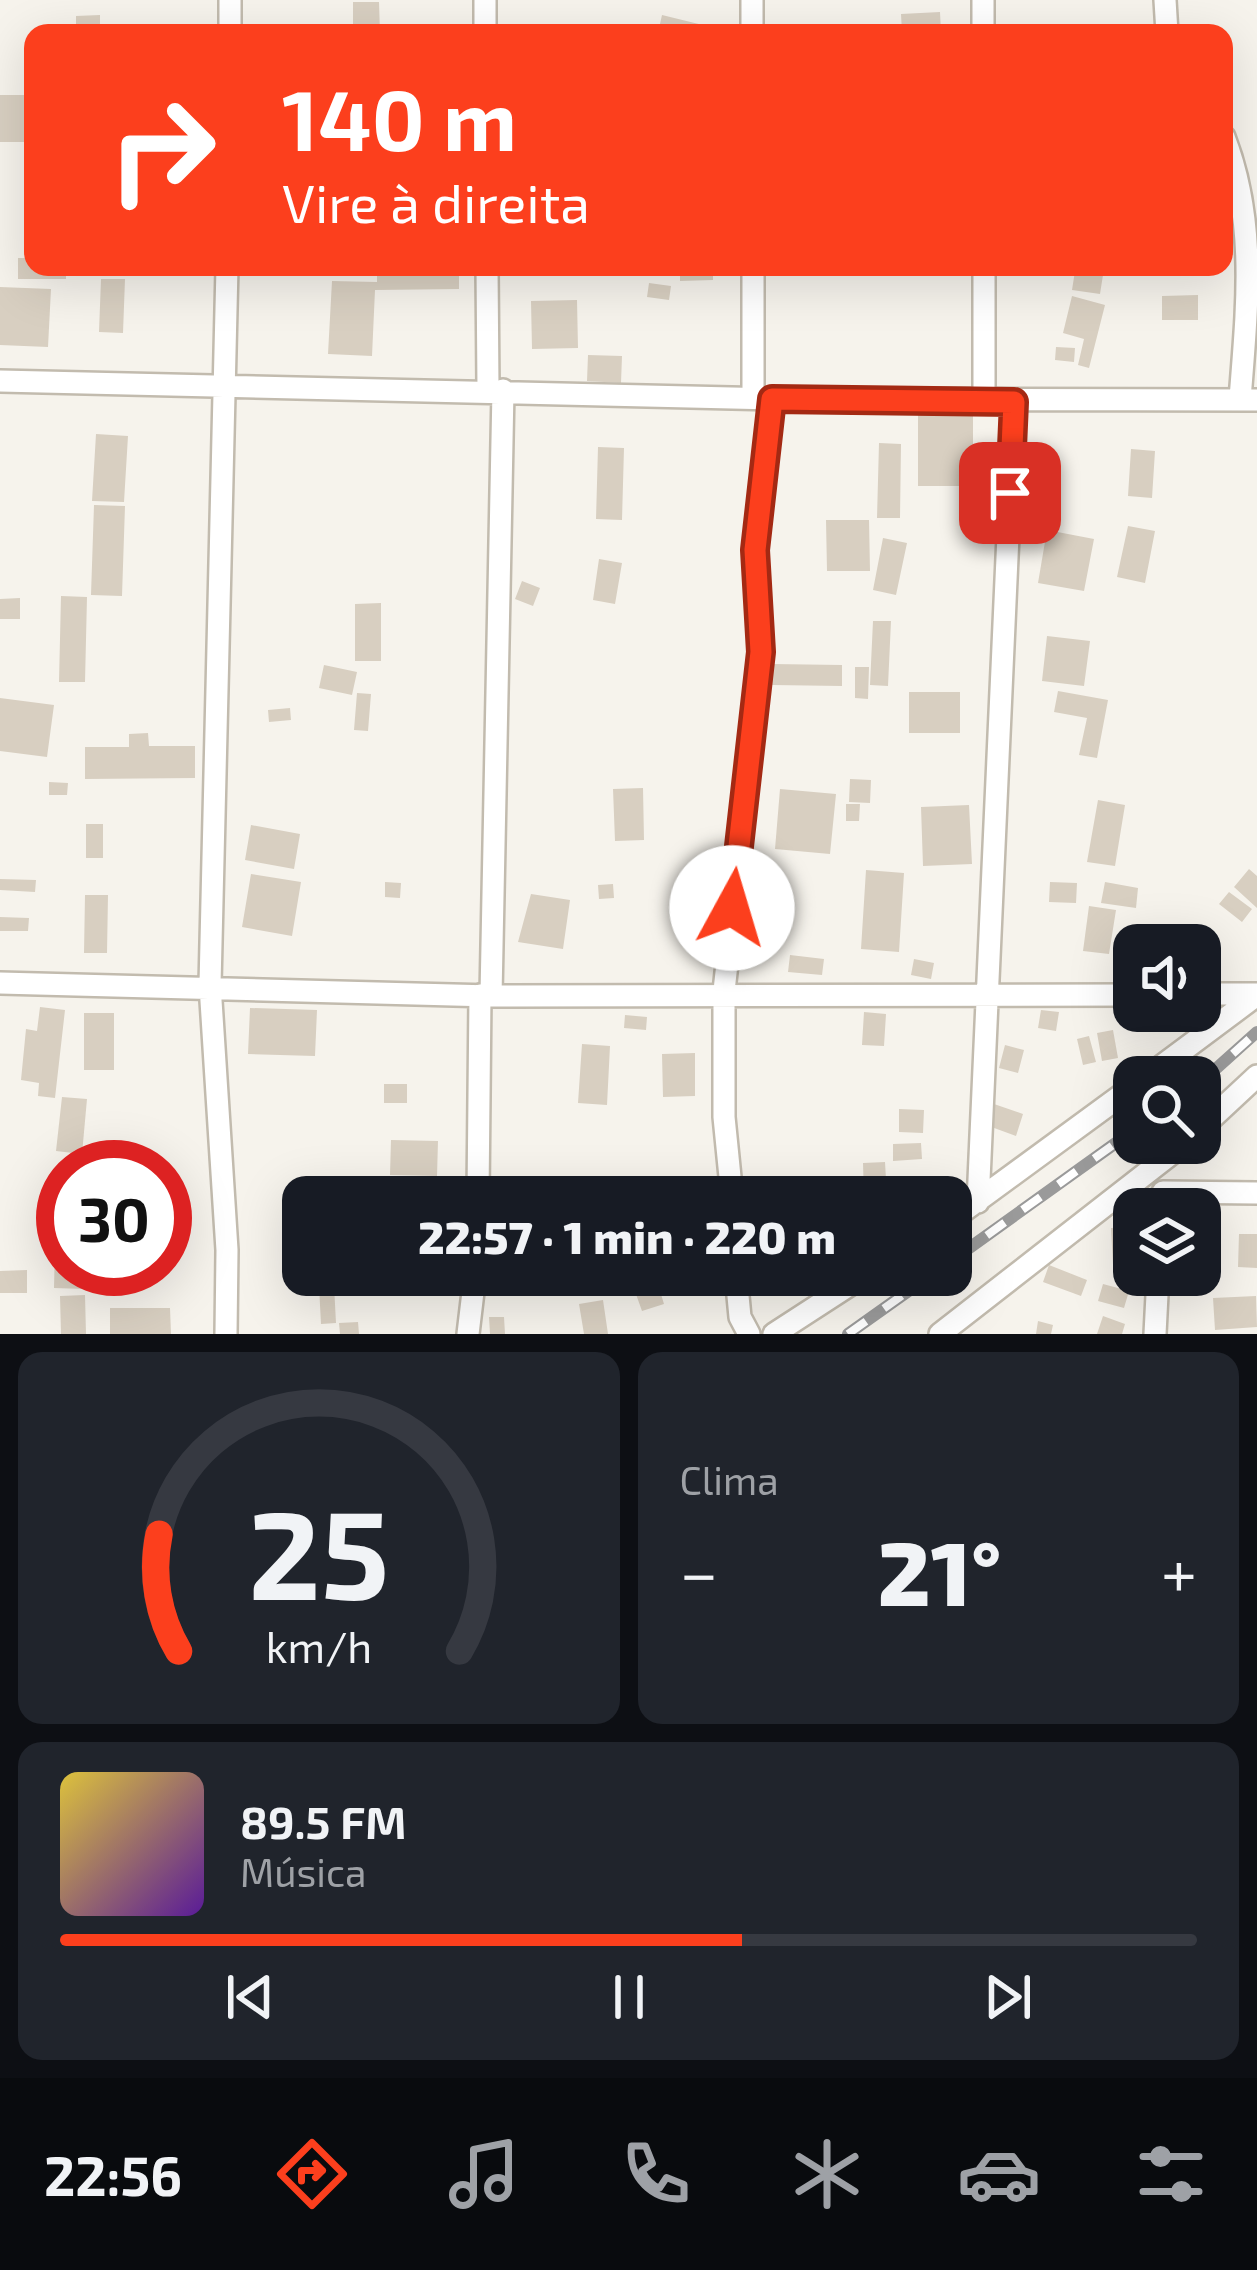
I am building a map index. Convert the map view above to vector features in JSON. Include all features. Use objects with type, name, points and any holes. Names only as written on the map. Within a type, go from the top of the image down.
[{"type":"street","points":[[0,381],[495,389],[762,399],[1248,399],[1251,267],[1244,184],[1233,158]]},
{"type":"street","points":[[226,1334],[227,1250],[210,986],[227,276]]},
{"type":"street","points":[[479,1176],[495,389],[488,276]]},
{"type":"street","points":[[730,1176],[724,1117],[724,991],[761,652],[755,550],[762,399],[754,276]]},
{"type":"street","points":[[984,276],[984,402]]},
{"type":"street","points":[[978,1202],[1014,402]]},
{"type":"street","points":[[0,982],[486,996],[724,991],[1113,994]]},
{"type":"street","points":[[1221,994],[1257,995]]},
{"type":"street","points":[[1175,1056],[1257,995]]},
{"type":"street","points":[[1221,1109],[1257,1076]]},
{"type":"street","points":[[972,1206],[1113,1102]]},
{"type":"street","points":[[940,1334],[1162,1164]]},
{"type":"street","points":[[1221,1196],[1257,1193]]},
{"type":"street","points":[[468,1334],[473,1296]]},
{"type":"street","points":[[738,1296],[748,1334]]},
{"type":"street","points":[[775,1334],[834,1296]]},
{"type":"street","points":[[1155,1334],[1157,1296]]},
{"type":"building","points":[[353,2],[379,2],[380,24],[353,24]]},
{"type":"building","points":[[940,12],[941,24],[902,24],[901,14]]},
{"type":"building","points":[[100,15],[100,24],[76,24],[76,16]]},
{"type":"building","points":[[662,15],[699,24],[660,24]]},
{"type":"building","points":[[0,95],[24,95],[24,142],[0,142]]},
{"type":"building","points":[[18,258],[24,258],[24,276],[66,276],[66,279],[18,279]]},
{"type":"building","points":[[377,276],[459,276],[459,289],[375,290],[372,356],[328,354],[332,281],[377,282]]},
{"type":"building","points":[[680,276],[713,276],[713,280],[680,281]]},
{"type":"building","points":[[1074,276],[1103,276],[1100,294],[1072,290]]},
{"type":"building","points":[[101,279],[125,279],[123,333],[99,332]]},
{"type":"building","points":[[649,283],[671,286],[669,300],[647,297]]},
{"type":"building","points":[[0,287],[51,289],[48,347],[0,345]]},
{"type":"building","points":[[1198,295],[1198,320],[1162,320],[1162,296]]},
{"type":"building","points":[[1072,296],[1105,305],[1089,368],[1078,365],[1084,339],[1063,333]]},
{"type":"building","points":[[577,300],[578,348],[532,349],[531,301]]},
{"type":"building","points":[[1056,347],[1075,348],[1074,362],[1055,360]]},
{"type":"building","points":[[588,355],[622,356],[621,383],[587,381]]},
{"type":"building","points":[[918,415],[973,415],[973,486],[918,486]]},
{"type":"building","points":[[96,434],[128,436],[124,502],[92,501]]},
{"type":"building","points":[[879,443],[901,444],[900,518],[877,518]]},
{"type":"building","points":[[598,447],[624,448],[622,520],[596,519]]},
{"type":"building","points":[[1131,449],[1155,451],[1152,498],[1128,496]]},
{"type":"building","points":[[94,505],[125,506],[122,596],[91,595]]},
{"type":"building","points":[[826,520],[869,520],[870,571],[827,571]]},
{"type":"building","points":[[1128,526],[1155,531],[1145,583],[1117,577]]},
{"type":"building","points":[[1047,530],[1094,539],[1084,591],[1038,583]]},
{"type":"building","points":[[883,538],[907,543],[896,595],[873,590]]},
{"type":"building","points":[[599,559],[622,563],[615,604],[593,600]]},
{"type":"building","points":[[522,581],[540,588],[533,606],[515,599]]},
{"type":"building","points":[[61,596],[87,597],[85,682],[59,682]]},
{"type":"building","points":[[20,598],[20,619],[0,619],[0,599]]},
{"type":"building","points":[[381,603],[381,661],[355,661],[355,604]]},
{"type":"building","points":[[873,621],[891,621],[888,686],[870,685]]},
{"type":"building","points":[[1047,636],[1090,641],[1084,686],[1042,681]]},
{"type":"building","points":[[772,664],[842,665],[842,686],[772,685]]},
{"type":"building","points":[[324,665],[357,672],[352,695],[319,688]]},
{"type":"building","points":[[855,667],[869,667],[868,699],[855,698]]},
{"type":"building","points":[[1058,691],[1108,700],[1097,758],[1079,755],[1087,718],[1054,712]]},
{"type":"building","points":[[909,692],[960,692],[960,733],[909,733]]},
{"type":"building","points":[[357,693],[371,694],[368,731],[354,730]]},
{"type":"building","points":[[0,698],[54,705],[47,757],[0,751]]},
{"type":"building","points":[[290,708],[291,720],[269,722],[268,710]]},
{"type":"building","points":[[148,733],[149,746],[195,746],[195,778],[85,779],[85,747],[129,747],[129,734]]},
{"type":"building","points":[[850,779],[871,780],[870,803],[849,802]]},
{"type":"building","points":[[49,782],[68,783],[67,795],[49,795]]},
{"type":"building","points":[[643,788],[644,840],[615,841],[613,789]]},
{"type":"building","points":[[780,789],[836,794],[830,854],[775,849]]},
{"type":"building","points":[[1098,800],[1125,805],[1115,866],[1087,862]]},
{"type":"building","points":[[846,804],[860,804],[859,821],[846,821]]},
{"type":"building","points":[[969,805],[972,864],[923,866],[921,807]]},
{"type":"building","points":[[86,824],[103,824],[103,858],[86,858]]},
{"type":"building","points":[[251,825],[300,834],[294,869],[245,860]]},
{"type":"building","points":[[1249,869],[1257,876],[1257,908],[1234,887]]},
{"type":"building","points":[[866,870],[904,873],[899,952],[861,949]]},
{"type":"building","points":[[251,874],[301,882],[292,936],[242,927]]},
{"type":"building","points":[[0,879],[36,880],[35,892],[0,890]]},
{"type":"building","points":[[385,882],[401,883],[400,898],[385,897]]},
{"type":"building","points":[[1050,882],[1077,883],[1076,903],[1049,902]]},
{"type":"building","points":[[1105,882],[1138,888],[1136,908],[1101,903]]},
{"type":"building","points":[[613,884],[614,898],[599,899],[598,885]]},
{"type":"building","points":[[1229,892],[1252,909],[1242,922],[1219,904]]},
{"type":"building","points":[[531,894],[570,900],[563,949],[518,942]]},
{"type":"building","points":[[85,895],[108,895],[107,953],[84,953]]},
{"type":"building","points":[[1089,906],[1116,910],[1109,954],[1083,951]]},
{"type":"building","points":[[0,917],[29,918],[28,931],[0,931]]},
{"type":"building","points":[[790,955],[824,959],[822,975],[788,972]]},
{"type":"building","points":[[914,959],[934,963],[931,979],[911,975]]},
{"type":"building","points":[[40,1007],[65,1010],[55,1098],[38,1096],[39,1083],[21,1080],[26,1029],[37,1031]]},
{"type":"building","points":[[250,1008],[317,1010],[315,1056],[248,1054]]},
{"type":"building","points":[[1041,1010],[1059,1012],[1056,1031],[1038,1028]]},
{"type":"building","points":[[864,1012],[886,1014],[884,1046],[862,1045]]},
{"type":"building","points":[[84,1013],[114,1013],[114,1070],[84,1070]]},
{"type":"building","points":[[625,1015],[647,1017],[646,1030],[624,1028]]},
{"type":"building","points":[[1113,1030],[1118,1056],[1102,1061],[1097,1033]]},
{"type":"building","points":[[1089,1036],[1096,1062],[1083,1065],[1077,1039]]},
{"type":"building","points":[[582,1044],[610,1046],[607,1105],[578,1103]]},
{"type":"building","points":[[1005,1045],[1024,1050],[1018,1073],[999,1068]]},
{"type":"building","points":[[695,1053],[695,1096],[663,1097],[662,1054]]},
{"type":"building","points":[[384,1084],[407,1084],[407,1103],[384,1103]]},
{"type":"building","points":[[62,1097],[87,1099],[83,1140],[57,1140]]},
{"type":"building","points":[[994,1104],[1023,1114],[1016,1136],[986,1125]]},
{"type":"building","points":[[899,1109],[924,1110],[923,1133],[899,1132]]},
{"type":"building","points":[[391,1140],[438,1141],[437,1176],[390,1175]]},
{"type":"building","points":[[921,1143],[922,1159],[893,1161],[893,1144]]},
{"type":"building","points":[[885,1162],[886,1176],[863,1176],[863,1163]]},
{"type":"building","points":[[1239,1234],[1257,1234],[1257,1268],[1238,1267]]},
{"type":"building","points":[[1049,1265],[1087,1280],[1081,1296],[1043,1282]]},
{"type":"building","points":[[27,1270],[27,1293],[0,1293],[0,1271]]},
{"type":"building","points":[[1103,1284],[1113,1287],[1113,1296],[1128,1296],[1124,1308],[1098,1301]]},
{"type":"building","points":[[60,1296],[85,1296],[86,1334],[61,1334]]},
{"type":"building","points":[[320,1296],[335,1296],[336,1323],[321,1324]]},
{"type":"building","points":[[637,1296],[662,1296],[664,1304],[642,1311]]},
{"type":"building","points":[[1256,1296],[1257,1327],[1215,1330],[1213,1298]]},
{"type":"building","points":[[603,1300],[608,1334],[584,1334],[579,1304]]},
{"type":"building","points":[[110,1308],[170,1308],[171,1334],[110,1334]]},
{"type":"building","points":[[1103,1316],[1125,1324],[1122,1334],[1097,1334]]},
{"type":"building","points":[[489,1317],[504,1317],[505,1334],[490,1334]]},
{"type":"building","points":[[1038,1321],[1053,1325],[1051,1334],[1036,1334]]},
{"type":"building","points":[[358,1322],[359,1334],[340,1334],[339,1323]]},
{"type":"railway","points":[[1221,1064],[1257,1032]]},
{"type":"railway","points":[[972,1246],[1113,1145]]},
{"type":"railway","points":[[848,1334],[901,1296]]},
{"type":"route","points":[[732,908],[761,652],[755,550],[772,399],[1014,402],[1010,493]]}]
